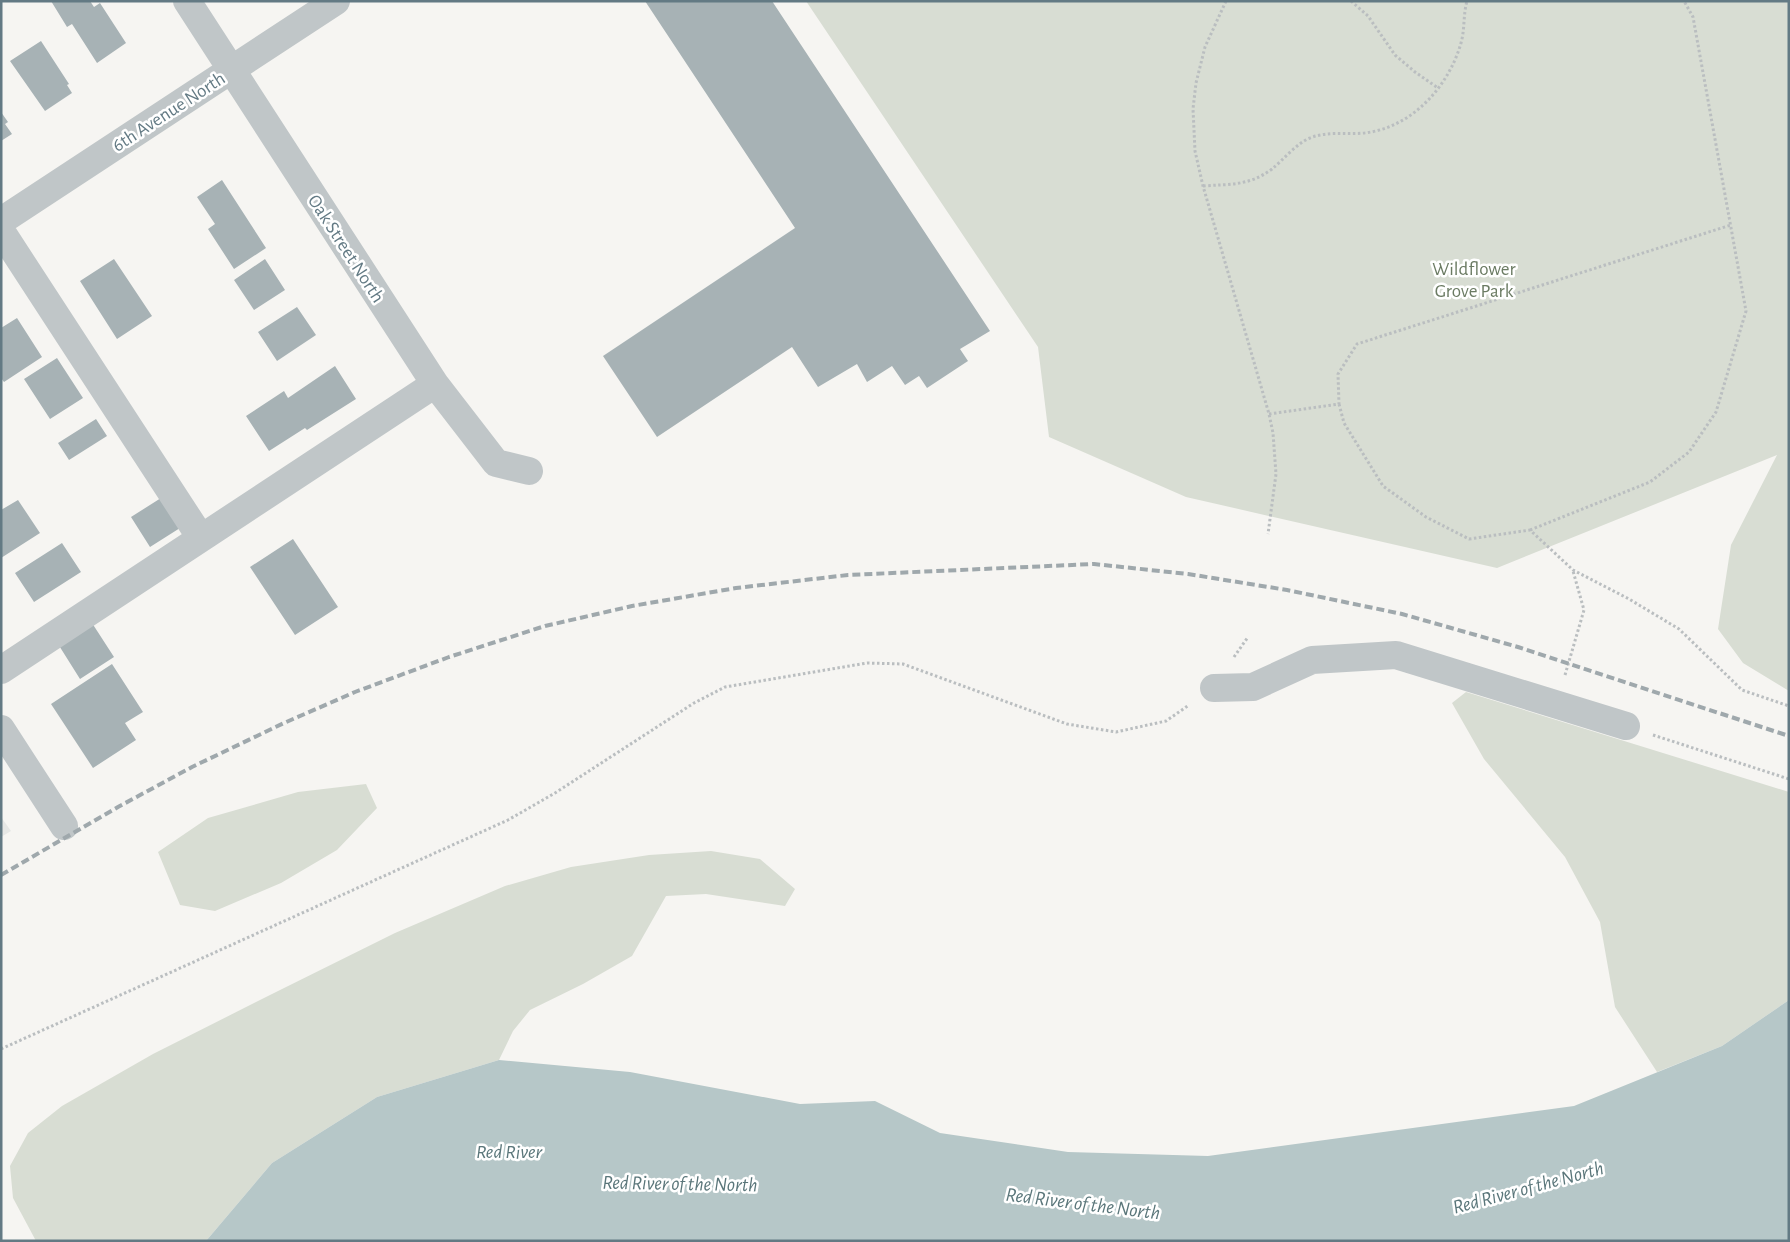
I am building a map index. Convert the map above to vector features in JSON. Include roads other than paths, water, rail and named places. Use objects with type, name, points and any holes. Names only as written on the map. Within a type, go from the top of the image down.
[{"type":"street","name":"Oak Street North","points":[[187,1],[435,384],[496,463],[529,471]]},
{"type":"street","name":"6th Avenue North","points":[[1,221],[336,1]]},
{"type":"street","points":[[1,231],[201,538]]},
{"type":"street","points":[[1,670],[435,384]]},
{"type":"street","points":[[1214,688],[1253,687],[1312,660],[1396,655],[1556,706],[1626,726]]},
{"type":"street","points":[[1,729],[64,826]]},
{"type":"water","name":"Red River","points":[[1789,1000],[1789,1241],[206,1241],[272,1163],[377,1097],[499,1060],[630,1072],[800,1104],[875,1101],[940,1133],[1068,1152],[1208,1156],[1574,1106],[1722,1046]]},
{"type":"railway","points":[[1,875],[118,807],[192,767],[284,723],[355,692],[449,657],[545,626],[632,606],[736,588],[848,575],[1094,564],[1188,574],[1287,590],[1402,614],[1518,647],[1789,736]]},
{"type":"park label","name":"Wildflower Grove Park","points":[[1474,279]]},
{"type":"water label","name":"Red River of the North","points":[[680,1183]]},
{"type":"water label","name":"Red River of the North","points":[[1528,1187]]},
{"type":"water label","name":"Red River of the North","points":[[1083,1203]]}]
